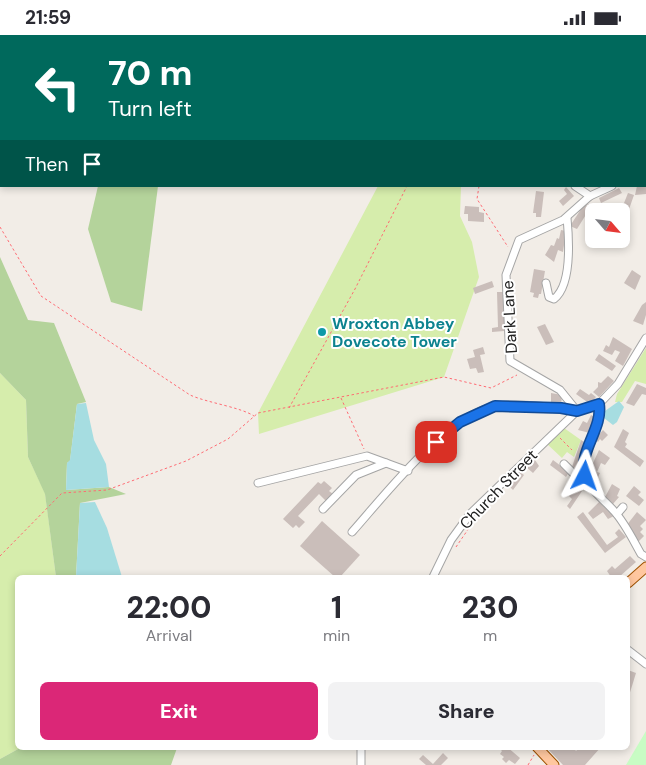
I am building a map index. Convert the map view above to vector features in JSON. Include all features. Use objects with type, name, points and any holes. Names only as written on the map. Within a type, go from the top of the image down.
[{"type":"main road","points":[[630,581],[643,570]]},
{"type":"main road","points":[[539,750],[554,765]]},
{"type":"street","points":[[576,187],[590,196]]},
{"type":"street","name":"Dark Lane","points":[[577,411],[565,393],[513,364],[509,355],[506,275],[512,254],[519,240],[565,219],[590,196],[610,187]]},
{"type":"street","points":[[546,283],[549,297],[554,299],[562,286],[567,267],[565,219]]},
{"type":"street","points":[[352,532],[450,428],[489,408],[506,406],[577,411],[599,404],[618,384],[646,338]]},
{"type":"street","points":[[599,404],[600,419],[584,462],[585,476],[591,488],[617,515],[644,555],[643,570]]},
{"type":"street","name":"Church Street","points":[[433,575],[451,540],[470,514],[577,411]]},
{"type":"street","points":[[258,483],[367,456],[408,471]]},
{"type":"street","points":[[324,509],[356,475],[386,463]]},
{"type":"street","points":[[564,465],[575,475],[585,476]]},
{"type":"street","points":[[617,515],[623,507]]},
{"type":"street","points":[[630,652],[646,664]]},
{"type":"street","points":[[360,765],[361,750]]},
{"type":"path","points":[[289,408],[355,289],[406,187]]},
{"type":"path","points":[[479,187],[477,199],[512,254]]},
{"type":"path","points":[[0,227],[41,296],[190,395],[207,402],[248,412],[254,417]]},
{"type":"path","points":[[0,556],[62,493],[107,490],[186,461],[228,439],[258,413],[444,377],[491,387],[525,371]]},
{"type":"path","points":[[341,397],[367,456]]},
{"type":"path","points":[[554,433],[572,450]]},
{"type":"path","points":[[453,551],[470,527]]},
{"type":"path","points":[[528,765],[536,750]]},
{"type":"green space","points":[[98,187],[158,187],[142,311],[111,302],[88,229]]},
{"type":"green space","points":[[377,187],[461,187],[460,216],[472,242],[479,277],[444,377],[259,434],[258,413]]},
{"type":"green space","points":[[0,257],[28,320],[54,323],[86,402],[77,404],[70,461],[67,463],[66,490],[109,487],[126,494],[80,503],[76,575],[56,575],[45,494],[28,457],[26,400],[0,373]]},
{"type":"green space","points":[[646,348],[646,384],[635,381],[622,402],[615,402],[617,394]]},
{"type":"green space","points":[[0,373],[26,400],[28,457],[45,493],[56,575],[15,575],[16,750],[0,759]]},
{"type":"green space","points":[[564,428],[581,440],[574,457],[567,452],[562,458],[546,443]]},
{"type":"green space","points":[[646,731],[646,765],[626,765]]},
{"type":"green space","points":[[16,750],[176,750],[171,765],[0,765],[0,759]]},
{"type":"water","points":[[619,401],[624,407],[617,422],[613,425],[604,418],[605,411]]},
{"type":"water","points":[[86,403],[94,440],[106,464],[109,487],[66,490],[67,463],[70,460],[77,404]]},
{"type":"water","points":[[95,502],[107,528],[121,575],[76,575],[80,503]]},
{"type":"building","points":[[566,187],[574,196],[563,206],[559,201],[567,194],[564,190]]},
{"type":"building","points":[[637,187],[646,187],[646,194],[635,195]]},
{"type":"building","points":[[619,188],[622,193],[601,203],[599,198]]},
{"type":"building","points":[[536,191],[544,192],[541,217],[536,217],[536,213],[533,213]]},
{"type":"building","points":[[628,193],[634,195],[630,206],[630,203],[624,203]]},
{"type":"building","points":[[585,205],[585,216],[577,229],[570,226]]},
{"type":"building","points":[[465,206],[479,207],[479,212],[484,213],[484,222],[468,221],[468,214],[464,214]]},
{"type":"building","points":[[561,230],[566,231],[563,252],[558,250],[554,262],[545,255],[551,245],[554,246],[557,238],[559,239]]},
{"type":"building","points":[[534,269],[545,271],[541,294],[539,294],[538,298],[533,297],[534,293],[530,292]]},
{"type":"building","points":[[632,270],[641,276],[635,290],[624,283]]},
{"type":"building","points":[[492,281],[494,287],[475,294],[473,288]]},
{"type":"building","points":[[497,292],[504,292],[504,331],[492,332],[492,328],[498,327]]},
{"type":"building","points":[[646,302],[646,315],[643,325],[633,321],[642,305]]},
{"type":"building","points":[[545,324],[554,342],[546,345],[537,327]]},
{"type":"building","points":[[613,337],[632,349],[623,366],[615,361],[620,352],[615,350],[612,355],[603,351],[606,345],[609,347]]},
{"type":"building","points":[[483,347],[485,354],[480,355],[484,372],[478,373],[476,368],[470,369],[467,359],[475,357],[473,350]]},
{"type":"building","points":[[599,354],[616,366],[612,371],[595,360]]},
{"type":"building","points":[[608,376],[614,381],[599,397],[593,392],[598,387],[598,382],[601,383]]},
{"type":"building","points":[[637,384],[646,388],[646,395],[642,394],[634,406],[626,403]]},
{"type":"building","points":[[580,389],[596,397],[590,404],[576,394]]},
{"type":"building","points":[[551,393],[562,395],[561,406],[558,406],[558,403],[551,402]]},
{"type":"building","points":[[591,415],[597,418],[590,433],[578,430],[583,421],[587,423]]},
{"type":"building","points":[[623,429],[629,433],[625,447],[644,461],[640,467],[614,447]]},
{"type":"building","points":[[603,430],[608,435],[598,442],[595,439]]},
{"type":"building","points":[[581,440],[586,443],[578,471],[571,470]]},
{"type":"building","points":[[599,450],[610,458],[605,465],[601,463],[597,472],[600,473],[597,479],[595,477],[595,481],[590,482],[588,474]]},
{"type":"building","points":[[533,457],[539,466],[533,473],[525,466]]},
{"type":"building","points":[[553,460],[569,472],[566,477],[550,465]]},
{"type":"building","points":[[519,471],[524,475],[513,490],[508,485]]},
{"type":"building","points":[[324,481],[332,488],[329,491],[333,494],[326,501],[319,494],[298,516],[305,522],[299,528],[296,525],[293,528],[283,519],[318,482],[321,484]]},
{"type":"building","points":[[612,484],[620,489],[617,496],[619,497],[613,504],[604,499]]},
{"type":"building","points":[[577,486],[582,491],[570,509],[567,506],[572,499],[569,496]]},
{"type":"building","points":[[634,486],[641,492],[638,495],[644,500],[639,506],[626,496]]},
{"type":"building","points":[[600,501],[614,516],[608,519],[603,512],[593,519],[588,513]]},
{"type":"building","points":[[583,512],[607,545],[618,537],[615,533],[619,529],[626,537],[605,553],[577,517]]},
{"type":"building","points":[[637,512],[646,520],[640,526],[643,529],[640,532],[644,536],[638,542],[626,526]]},
{"type":"building","points":[[322,521],[360,555],[342,575],[333,575],[300,546]]},
{"type":"building","points":[[630,556],[636,562],[621,575],[610,575],[607,571],[612,566],[615,569]]},
{"type":"building","points":[[630,671],[636,673],[630,692]]},
{"type":"building","points":[[511,750],[520,758],[515,764],[509,760],[506,763],[502,759],[504,757],[500,754],[502,751]]},
{"type":"building","points":[[549,750],[598,750],[585,765],[563,765]]},
{"type":"building","points":[[443,753],[448,758],[441,765],[426,765],[419,759],[423,755],[433,764]]},
{"type":"place","name":"Wroxton Abbey Dovecote Tower","points":[[322,332]]},
{"type":"route","points":[[436,442],[450,428],[495,406],[561,408],[577,411],[599,404],[600,419],[590,441],[584,462],[585,476]]}]
